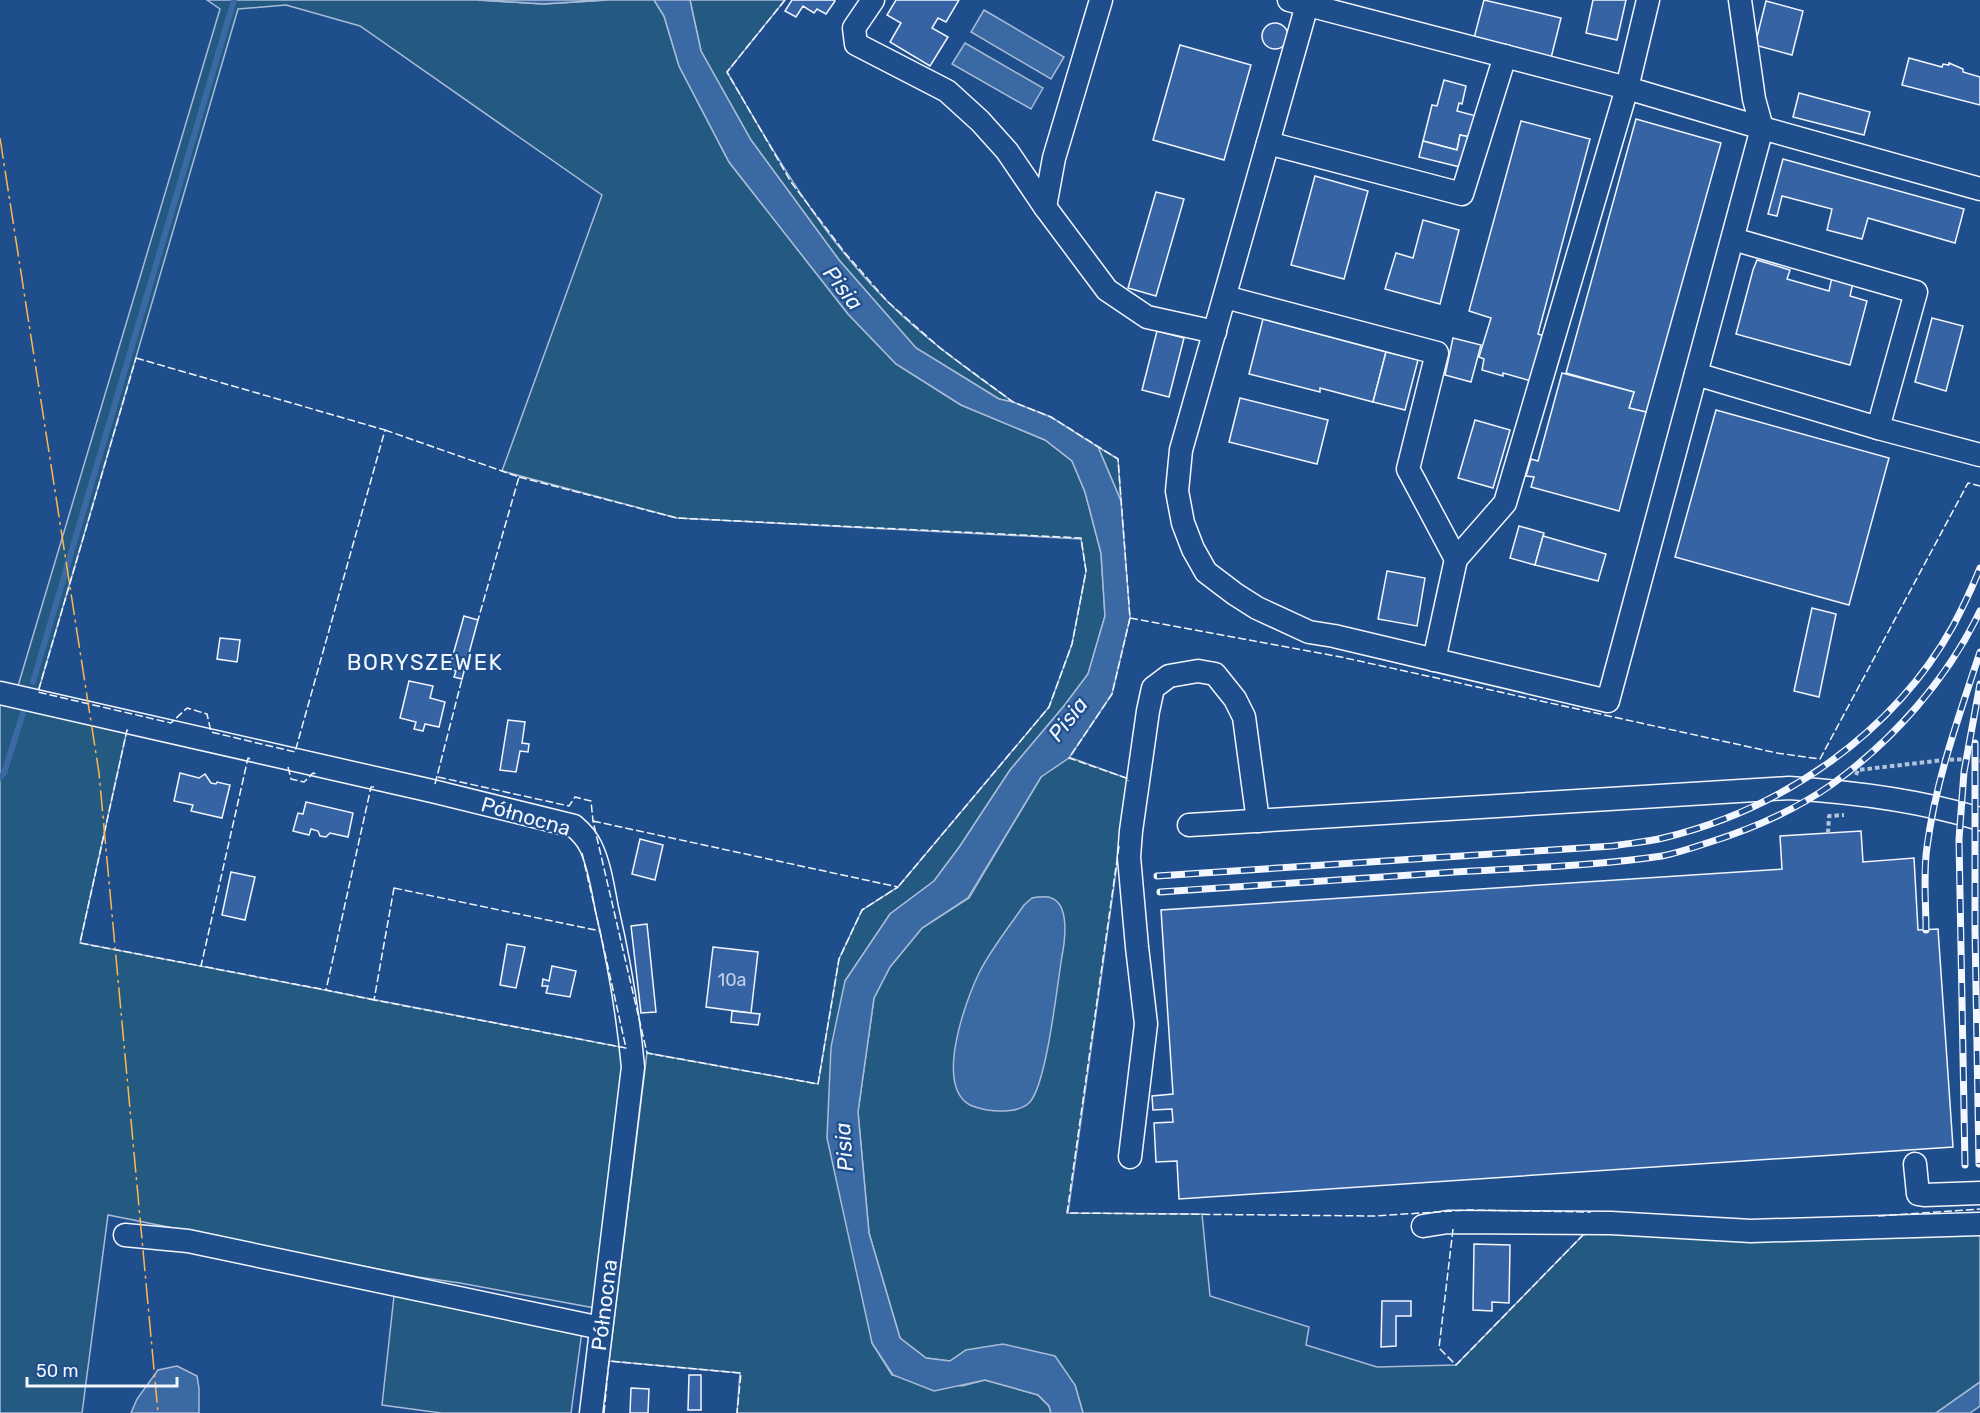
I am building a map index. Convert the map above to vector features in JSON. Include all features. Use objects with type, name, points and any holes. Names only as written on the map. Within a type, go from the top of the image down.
[{"type":"street","points":[[873,0],[854,28],[856,44],[947,92],[980,121],[1007,151],[1045,207],[1107,290],[1147,317],[1215,332]]},
{"type":"street","points":[[1045,207],[1054,158],[1101,0]]},
{"type":"street","points":[[1434,660],[1456,559],[1505,503],[1627,88],[1648,0]]},
{"type":"street","points":[[1740,0],[1754,99],[1762,128],[1608,701],[1309,632],[1257,608],[1206,572],[1193,549],[1183,523],[1177,491],[1181,450],[1268,143],[1298,2],[1627,88],[1762,128],[1980,189]]},
{"type":"street","points":[[1268,143],[1462,194],[1505,56]]},
{"type":"street","points":[[1733,239],[1916,292],[1878,428]]},
{"type":"street","points":[[1225,297],[1437,353],[1408,470],[1456,559]]},
{"type":"street","points":[[1696,374],[1878,428],[1980,455]]},
{"type":"street","points":[[1130,1157],[1146,1024],[1129,857],[1131,831],[1153,688],[1169,676],[1198,671],[1215,674],[1235,699],[1244,717],[1258,821]]},
{"type":"street","name":"Północna","points":[[0,693],[432,791],[574,826],[583,834],[591,847],[597,865],[613,936],[630,1034],[633,1067],[591,1413]]},
{"type":"street","points":[[1189,825],[1789,788],[1852,792],[1933,807],[1980,819]]},
{"type":"street","points":[[1915,1164],[1918,1194],[1980,1193]]},
{"type":"street","points":[[1423,1226],[1448,1222],[1611,1223],[1751,1231],[1980,1224]]},
{"type":"street","points":[[125,1235],[188,1241],[601,1328]]},
{"type":"shaded area","points":[[207,0],[478,0],[543,4],[654,0],[664,16],[679,66],[729,162],[848,314],[896,364],[961,405],[1045,440],[1072,461],[1085,492],[1101,553],[1105,616],[1088,674],[1010,770],[934,881],[890,914],[845,981],[872,1343],[892,1375],[962,1386],[985,1380],[1038,1395],[1049,1406],[1051,1413],[737,1413],[740,1373],[609,1361],[647,1053],[818,1084],[839,959],[862,910],[898,887],[1049,707],[1072,644],[1086,571],[1081,539],[677,518],[502,471],[602,195],[360,26],[286,5],[238,9],[38,692],[18,686],[220,9]]},
{"type":"shaded area","points":[[690,0],[785,0],[727,72],[800,193],[841,250],[888,302],[918,329],[1013,402],[999,399],[916,348],[839,260],[751,140],[701,51]]},
{"type":"shaded area","points":[[1098,447],[1118,459],[1121,501]]},
{"type":"shaded area","points":[[0,702],[127,730],[80,943],[626,1048],[595,1308],[418,1277],[108,1215],[82,1413],[0,1413]]},
{"type":"shaded area","points":[[1066,756],[1129,779],[1068,1213],[1202,1214],[1210,1296],[1309,1327],[1306,1345],[1377,1367],[1456,1365],[1583,1235],[1607,1231],[1980,1232],[1980,1382],[1936,1413],[1083,1413],[1075,1385],[966,1350],[950,1361],[926,1358],[900,1338],[869,1233],[858,1112],[874,998],[890,967],[922,928],[969,898],[1041,777]]},
{"type":"shaded area","points":[[394,1296],[582,1331],[571,1413],[441,1413],[382,1405]]},
{"type":"water","points":[[478,0],[607,0],[543,4]]},
{"type":"water","name":"Pisia","points":[[654,0],[690,0],[701,51],[751,140],[839,260],[916,348],[999,399],[1051,417],[1098,447],[1121,501],[1130,618],[1112,694],[1069,758],[1041,777],[968,898],[922,928],[890,967],[874,998],[858,1112],[869,1233],[900,1338],[926,1358],[950,1361],[966,1350],[1003,1344],[1055,1356],[1075,1385],[1083,1413],[1051,1413],[1049,1406],[1038,1395],[985,1380],[934,1391],[893,1375],[872,1343],[827,1138],[831,1047],[845,981],[890,914],[934,881],[1010,770],[1088,674],[1105,616],[1101,553],[1085,492],[1072,461],[1045,440],[961,405],[896,364],[848,314],[729,162],[679,66],[664,16]]},
{"type":"water","points":[[984,10],[1064,57],[1051,79],[971,32]]},
{"type":"water","points":[[965,43],[1043,88],[1031,109],[952,64]]},
{"type":"water","points":[[1048,897],[1057,902],[1064,915],[1065,924],[1054,1010],[1041,1075],[1030,1102],[1021,1108],[992,1111],[978,1108],[970,1105],[960,1095],[954,1080],[956,1042],[961,1021],[973,986],[989,955],[1024,905],[1032,898]]},
{"type":"water","points":[[177,1366],[197,1376],[199,1413],[131,1413],[137,1399],[158,1370]]},
{"type":"water","points":[[1980,1382],[1980,1406],[1970,1413],[1936,1413]]},
{"type":"building","points":[[792,0],[835,1],[826,14],[817,9],[814,13],[803,6],[796,17],[785,11]]},
{"type":"building","points":[[896,0],[959,0],[946,22],[938,18],[932,28],[948,37],[930,66],[890,42],[901,23],[887,15]]},
{"type":"building","points":[[1484,0],[1561,18],[1551,58],[1474,38]]},
{"type":"building","points":[[1593,0],[1626,0],[1617,40],[1586,33]]},
{"type":"building","points":[[1766,1],[1803,11],[1792,55],[1755,45]]},
{"type":"building","points":[[1275,23],[1284,27],[1288,36],[1284,45],[1275,49],[1266,45],[1262,36],[1266,27]]},
{"type":"building","points":[[1180,45],[1251,65],[1224,160],[1153,140]]},
{"type":"building","points":[[1909,58],[1942,67],[1943,64],[1949,65],[1949,63],[1963,69],[1963,72],[1980,77],[1980,105],[1902,85]]},
{"type":"building","points":[[1444,80],[1466,86],[1462,104],[1459,103],[1457,111],[1476,116],[1470,137],[1460,135],[1457,150],[1423,141],[1432,105],[1437,106]]},
{"type":"building","points":[[1799,93],[1870,112],[1864,135],[1793,117]]},
{"type":"building","points":[[1636,119],[1721,143],[1646,412],[1629,408],[1634,392],[1566,373]]},
{"type":"building","points":[[1521,121],[1590,139],[1538,334],[1544,336],[1531,381],[1482,370],[1484,359],[1479,357],[1491,318],[1469,311]]},
{"type":"building","points":[[1460,135],[1470,137],[1464,168],[1419,157],[1423,141],[1457,150]]},
{"type":"building","points":[[1783,159],[1964,209],[1955,243],[1868,218],[1862,239],[1827,230],[1832,209],[1782,196],[1777,216],[1768,214]]},
{"type":"building","points":[[1315,176],[1368,191],[1344,279],[1291,265]]},
{"type":"building","points":[[1156,192],[1184,199],[1156,296],[1128,288]]},
{"type":"building","points":[[1423,220],[1459,230],[1440,304],[1385,289],[1396,253],[1413,258]]},
{"type":"building","points":[[1757,260],[1790,270],[1787,279],[1829,291],[1832,277],[1853,283],[1850,296],[1867,301],[1850,365],[1736,334]]},
{"type":"building","points":[[1932,318],[1963,326],[1946,391],[1915,382]]},
{"type":"building","points":[[1263,319],[1386,352],[1373,402],[1320,388],[1320,392],[1249,374]]},
{"type":"building","points":[[1157,331],[1184,338],[1169,397],[1142,390]]},
{"type":"building","points":[[1453,338],[1481,345],[1471,382],[1445,375]]},
{"type":"building","points":[[1386,352],[1418,360],[1405,410],[1373,402]]},
{"type":"building","points":[[1562,373],[1634,392],[1629,408],[1646,412],[1619,511],[1531,487],[1534,477],[1526,476],[1531,459],[1538,461]]},
{"type":"building","points":[[1240,398],[1328,420],[1317,464],[1229,442]]},
{"type":"building","points":[[1716,410],[1889,458],[1849,605],[1675,557]]},
{"type":"building","points":[[1475,420],[1510,430],[1493,488],[1458,478]]},
{"type":"building","points":[[1519,526],[1544,533],[1535,565],[1510,558]]},
{"type":"building","points":[[1543,536],[1606,554],[1598,581],[1535,565]]},
{"type":"building","points":[[1387,571],[1425,578],[1417,626],[1378,619]]},
{"type":"building","points":[[1812,608],[1836,614],[1819,697],[1794,691]]},
{"type":"building","points":[[464,616],[478,620],[462,679],[454,677],[456,671],[449,669]]},
{"type":"building","points":[[220,638],[240,640],[237,662],[217,659]]},
{"type":"building","points":[[409,681],[433,686],[430,698],[445,702],[439,727],[425,724],[423,731],[414,729],[416,722],[400,718]]},
{"type":"building","points":[[508,720],[525,722],[522,743],[529,744],[528,752],[520,751],[516,772],[500,770]]},
{"type":"building","points":[[180,773],[199,778],[205,774],[211,783],[230,785],[222,818],[191,811],[193,805],[174,801]]},
{"type":"building","points":[[306,802],[353,813],[348,837],[330,833],[326,837],[320,836],[318,831],[311,829],[309,835],[293,831],[298,813],[303,814]]},
{"type":"building","points":[[1861,831],[1863,862],[1914,858],[1918,930],[1938,929],[1953,1147],[1179,1199],[1177,1161],[1156,1162],[1154,1123],[1173,1122],[1172,1109],[1153,1110],[1152,1096],[1173,1094],[1161,910],[1782,869],[1780,836]]},
{"type":"building","points":[[640,839],[663,845],[655,880],[632,874]]},
{"type":"building","points":[[231,872],[255,877],[245,920],[222,915]]},
{"type":"building","points":[[647,924],[656,1012],[641,1013],[631,926]]},
{"type":"building","points":[[507,944],[525,947],[516,988],[500,985]]},
{"type":"building","points":[[713,947],[758,952],[751,1013],[706,1007]]},
{"type":"building","points":[[552,966],[576,971],[570,997],[546,993],[548,986],[542,986],[543,979],[549,981]]},
{"type":"building","points":[[732,1011],[760,1014],[758,1025],[731,1022]]},
{"type":"building","points":[[1474,1244],[1510,1245],[1509,1303],[1492,1302],[1492,1311],[1473,1310]]},
{"type":"building","points":[[1382,1301],[1411,1301],[1411,1316],[1396,1316],[1396,1346],[1381,1347]]},
{"type":"building","points":[[689,1375],[701,1375],[701,1410],[688,1410]]},
{"type":"building","points":[[631,1388],[649,1389],[648,1413],[630,1413]]},
{"type":"waterway","points":[[33,682],[234,0]]},
{"type":"waterway","points":[[0,778],[4,773],[23,713]]},
{"type":"railway","points":[[1157,876],[1613,846],[1657,839],[1707,825],[1750,808],[1791,787],[1830,762],[1866,733],[1899,701],[1928,665],[1953,626],[1980,568]]},
{"type":"railway","points":[[1160,892],[1611,862],[1668,855],[1723,838],[1755,826],[1802,803],[1831,785],[1876,749],[1917,707],[1935,684],[1967,636],[1980,611]]},
{"type":"railway","points":[[1926,930],[1925,868],[1931,822],[1949,748],[1980,652]]},
{"type":"railway","points":[[1965,1165],[1959,839],[1964,772],[1980,684]]},
{"type":"railway","points":[[1975,743],[1979,1164]]},
{"type":"fence","points":[[785,0],[727,72],[791,182],[845,253],[888,302],[940,348],[1013,402],[1051,417],[1118,459],[1130,618],[1112,694],[1069,758],[1129,779],[1128,781]]},
{"type":"fence","points":[[136,358],[385,430],[295,752],[211,732],[207,714],[187,708],[171,723],[38,692],[136,358]]},
{"type":"fence","points":[[385,430],[519,477],[478,620]]},
{"type":"fence","points":[[519,477],[677,518],[1081,538],[1086,571],[1072,644],[1049,707],[898,887]]},
{"type":"fence","points":[[1130,618],[1341,657],[1777,753],[1820,759],[1968,483],[1980,486]]},
{"type":"fence","points":[[435,784],[462,679]]},
{"type":"fence","points":[[128,731],[80,943],[201,966]]},
{"type":"fence","points":[[250,759],[248,758],[201,966],[326,990]]},
{"type":"fence","points":[[288,767],[291,779],[304,782],[313,773],[316,774]]},
{"type":"fence","points":[[438,777],[569,806],[575,797],[591,801],[593,821]]},
{"type":"fence","points":[[374,787],[371,787],[326,990],[374,1000]]},
{"type":"fence","points":[[593,821],[898,887],[862,910],[839,959],[818,1084],[647,1053],[593,821]]},
{"type":"fence","points":[[1119,846],[1067,1213],[1375,1216],[1467,1210],[1591,1212]]},
{"type":"fence","points":[[582,853],[600,931]]},
{"type":"fence","points":[[394,888],[600,931],[626,1048],[374,1000],[394,888]]},
{"type":"fence","points":[[1878,1216],[1980,1209]]},
{"type":"fence","points":[[1453,1229],[1439,1348],[1456,1365],[1583,1235]]},
{"type":"fence","points":[[604,1413],[609,1361],[741,1373],[737,1413]]},
{"type":"power","points":[[0,138],[99,773],[158,1413]]},
{"type":"district","name":"BORYSZEWEK","points":[[425,662]]}]
